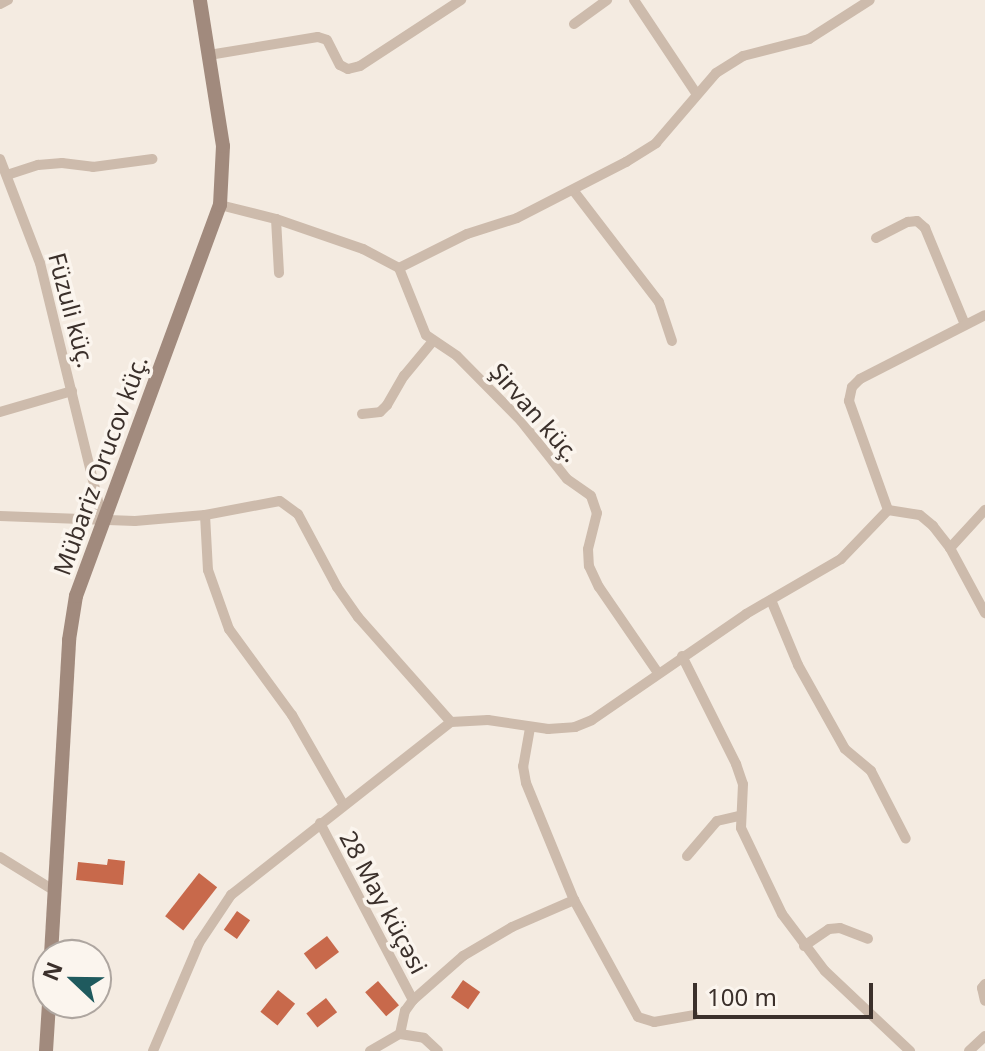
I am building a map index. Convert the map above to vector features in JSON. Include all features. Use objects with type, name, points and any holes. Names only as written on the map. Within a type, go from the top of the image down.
[{"type":"street","points":[[0,4],[8,0]]},
{"type":"street","name":"Mübariz Orucov küç.","points":[[52,939],[69,640],[76,596],[220,205],[223,146],[200,0]]},
{"type":"street","points":[[209,55],[318,37],[327,40],[340,65],[348,69],[360,66],[461,0]]},
{"type":"street","points":[[574,24],[607,0]]},
{"type":"street","points":[[634,0],[696,93]]},
{"type":"street","points":[[220,205],[276,219],[363,249],[399,268],[467,234],[517,218],[656,143],[716,73],[743,56],[809,39],[870,0]]},
{"type":"street","name":"Füzuli küç.","points":[[0,159],[40,263],[103,521]]},
{"type":"street","points":[[7,175],[38,165],[62,163],[93,167],[152,159]]},
{"type":"street","points":[[573,190],[659,302],[672,341]]},
{"type":"street","points":[[276,219],[279,273]]},
{"type":"street","points":[[876,238],[908,222],[917,221],[925,228],[964,322]]},
{"type":"street","name":"Şirvan küç.","points":[[399,268],[420,324],[433,341],[457,356],[521,421],[567,479],[591,496],[597,513],[588,549],[589,566],[599,587],[658,673]]},
{"type":"street","points":[[888,510],[849,401],[852,387],[860,379],[964,322],[985,315]]},
{"type":"street","points":[[362,414],[380,412],[387,405],[404,376],[433,341]]},
{"type":"street","points":[[0,412],[72,391]]},
{"type":"street","points":[[0,516],[103,521],[205,515],[266,501],[280,501],[290,507],[358,617],[451,722]]},
{"type":"street","points":[[888,510],[920,515],[950,548],[985,613]]},
{"type":"street","points":[[153,1051],[199,943],[223,906],[248,878],[451,722],[488,720],[530,728],[575,727],[682,656],[841,559],[888,510]]},
{"type":"street","points":[[950,548],[985,510]]},
{"type":"street","points":[[205,515],[208,570],[229,629],[292,715],[343,804]]},
{"type":"street","points":[[771,600],[798,665],[845,749],[871,771],[906,839]]},
{"type":"street","points":[[682,656],[740,774],[744,798],[739,816],[754,860],[782,914],[804,946],[862,1009],[910,1051]]},
{"type":"street","points":[[530,728],[524,753],[526,783],[574,900],[638,1017],[654,1022],[693,1015]]},
{"type":"street","points":[[687,856],[717,821],[739,816]]},
{"type":"street","name":"28 May küçəsi","points":[[320,823],[413,1000]]},
{"type":"street","points":[[0,857],[55,891]]},
{"type":"street","points":[[400,1034],[405,1011],[413,1000],[481,943],[574,900]]},
{"type":"street","points":[[804,946],[829,929],[840,928],[868,939]]},
{"type":"street","points":[[985,984],[982,988],[985,1001]]},
{"type":"street","points":[[46,1051],[48,1019]]},
{"type":"street","points":[[370,1051],[400,1034],[424,1038],[438,1051]]},
{"type":"street","points":[[969,1051],[985,1036]]},
{"type":"building","points":[[108,859],[125,861],[123,885],[76,880],[78,862],[107,865]]},
{"type":"building","points":[[199,873],[217,887],[183,931],[165,916]]},
{"type":"building","points":[[237,911],[250,920],[237,939],[224,930]]},
{"type":"building","points":[[327,936],[339,952],[316,969],[304,953]]},
{"type":"building","points":[[463,980],[480,992],[468,1009],[451,997]]},
{"type":"building","points":[[378,981],[399,1005],[386,1016],[365,992]]},
{"type":"building","points":[[278,990],[295,1004],[277,1026],[260,1012]]},
{"type":"building","points":[[326,998],[337,1012],[317,1028],[306,1013]]}]
